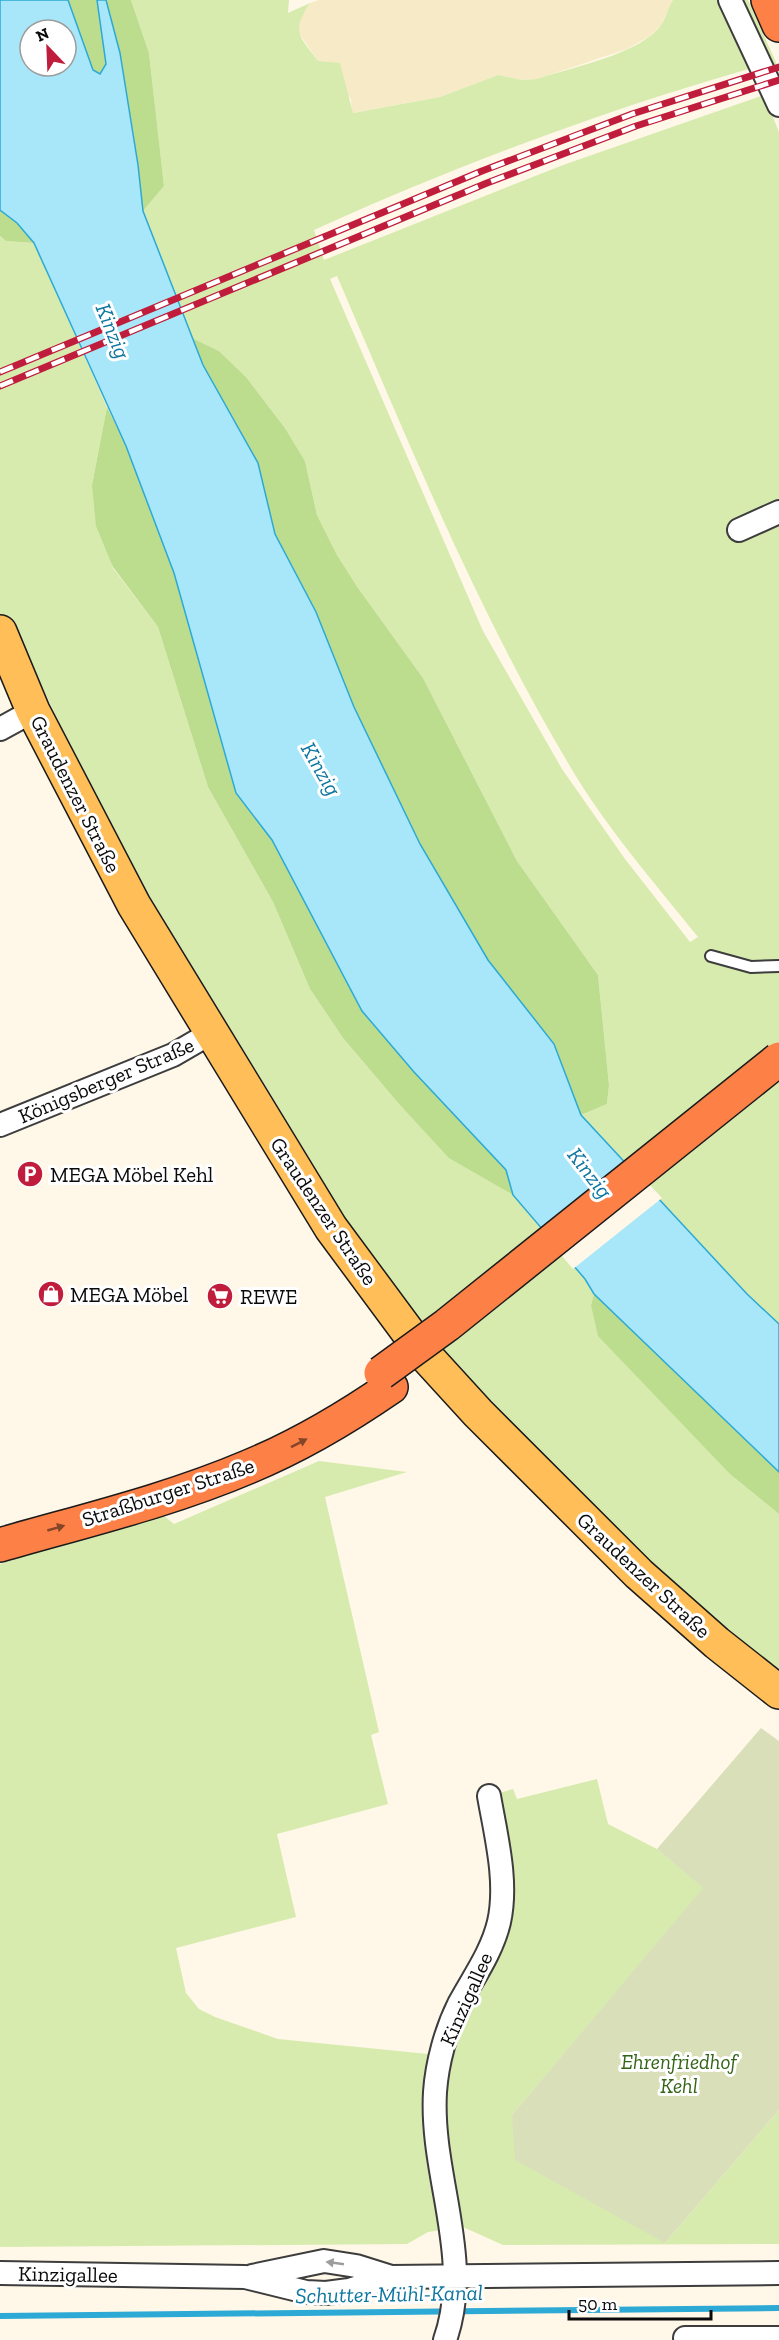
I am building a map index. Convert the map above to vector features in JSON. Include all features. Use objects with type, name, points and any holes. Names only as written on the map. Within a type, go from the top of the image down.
[{"type":"highway","points":[[768,0],[779,25]]},
{"type":"highway","points":[[386,1380],[447,1325],[779,1059]]},
{"type":"highway","points":[[386,1380],[466,1333],[779,1081]]},
{"type":"highway","name":"Straßburger Straße","points":[[0,1522],[246,1446],[324,1406],[386,1380]]},
{"type":"highway","name":"Straßburger Straße","points":[[0,1545],[177,1493],[249,1467],[303,1442],[386,1380]]},
{"type":"main road","name":"Graudenzer Straße","points":[[0,632],[33,711],[134,906],[331,1228],[425,1355],[478,1413],[639,1574],[717,1643],[779,1692]]},
{"type":"street","points":[[730,0],[779,105]]},
{"type":"street","points":[[739,530],[779,512]]},
{"type":"street","points":[[0,729],[33,711]]},
{"type":"street","name":"Königsberger Straße","points":[[0,1125],[173,1055],[211,1033]]},
{"type":"street","name":"Kinzigallee","points":[[457,2275],[436,2136],[435,2088],[448,2032],[458,2006],[490,1948],[501,1910],[500,1864],[489,1796]]},
{"type":"street","name":"Kinzigallee","points":[[0,2273],[245,2277],[324,2261],[356,2266],[391,2277]]},
{"type":"street","name":"Kinzigallee","points":[[245,2277],[306,2292],[326,2293],[349,2290],[391,2277],[779,2273]]},
{"type":"street","points":[[446,2340],[457,2275]]},
{"type":"street","points":[[685,2338],[779,2338]]},
{"type":"lane","points":[[711,957],[751,967],[779,966]]},
{"type":"shaded area","points":[[319,0],[673,0],[661,25],[650,36],[627,49],[537,79],[522,80],[498,75],[440,97],[352,113],[351,99],[318,61],[299,33],[299,21],[310,3]]},
{"type":"green space","points":[[68,0],[97,0],[106,64],[100,74],[93,70],[78,28],[78,18],[74,18]]},
{"type":"green space","points":[[106,0],[131,0],[149,53],[164,186],[143,211],[129,105]]},
{"type":"green space","points":[[131,0],[289,0],[288,13],[310,3],[299,27],[302,39],[318,61],[340,63],[353,113],[440,97],[498,75],[522,80],[537,79],[585,65],[621,52],[651,35],[663,22],[673,0],[717,0],[752,68],[641,102],[531,141],[367,206],[314,230],[324,260],[563,165],[764,95],[779,132],[779,1324],[747,1294],[581,1115],[607,1104],[609,1085],[598,975],[517,861],[423,678],[337,555],[317,515],[305,461],[285,428],[246,377],[219,351],[192,338],[143,211],[164,186],[149,53]],"holes":[[[337,276],[417,462],[503,645],[582,786],[630,852],[698,937],[690,942],[625,859],[562,769],[483,631],[330,279]]]},
{"type":"green space","points":[[735,0],[748,0],[779,69],[779,89]]},
{"type":"green space","points":[[0,210],[17,223],[34,243],[6,241],[0,236]]},
{"type":"green space","points":[[0,236],[6,241],[34,243],[107,407],[92,485],[113,568],[158,627],[208,787],[273,902],[310,989],[343,1038],[399,1104],[450,1158],[513,1195],[585,1279],[594,1294],[591,1305],[731,1475],[779,1514],[779,1677],[686,1600],[464,1386],[342,1223],[181,968],[67,741],[33,666],[24,669],[0,614]]},
{"type":"green space","points":[[192,338],[219,351],[246,377],[285,428],[305,461],[317,515],[337,555],[423,678],[517,861],[598,975],[609,1085],[607,1104],[581,1115],[554,1044],[488,960],[420,844],[354,707],[316,612],[275,534],[258,463],[203,365]]},
{"type":"green space","points":[[107,407],[126,446],[174,573],[236,793],[272,840],[362,1011],[414,1072],[506,1170],[513,1195],[449,1158],[343,1038],[310,989],[273,902],[208,787],[158,627],[113,567],[96,526],[92,485]]},
{"type":"green space","points":[[594,1294],[779,1472],[779,1514],[731,1475],[598,1336],[591,1305]]},
{"type":"green space","points":[[319,1461],[407,1472],[325,1497],[379,1732],[371,1735],[388,1804],[277,1834],[296,1917],[176,1948],[186,1993],[199,2009],[215,2017],[278,2039],[428,2054],[442,2015],[475,1954],[493,1907],[489,1796],[513,1789],[517,1799],[597,1779],[608,1824],[657,1849],[704,1888],[512,2115],[665,2243],[779,2110],[779,2244],[503,2245],[463,2227],[428,2232],[407,2244],[0,2247],[0,1564],[158,1511],[174,1524]]},
{"type":"green space","name":"Ehrenfriedhof Kehl","points":[[761,1728],[779,1741],[779,2110],[665,2243],[515,2160],[512,2115],[703,1888],[657,1849]]},
{"type":"water","name":"Kinzig","points":[[0,0],[68,0],[74,18],[18,18],[18,78],[78,78],[78,28],[93,70],[100,74],[106,64],[97,0],[106,0],[120,53],[143,211],[203,365],[258,463],[275,534],[316,612],[354,707],[420,844],[488,960],[554,1044],[581,1115],[747,1294],[779,1324],[779,1472],[594,1294],[585,1279],[513,1195],[506,1170],[414,1072],[362,1011],[272,840],[236,793],[174,573],[126,446],[34,243],[17,223],[0,210]]},
{"type":"pier","points":[[626,1159],[662,1198],[573,1269],[539,1229]]},
{"type":"waterway","name":"Schutter-Mühl-Kanal","points":[[0,2316],[779,2308]]},
{"type":"railway","points":[[0,372],[482,171],[632,114],[779,67]]},
{"type":"railway","points":[[0,386],[487,183],[636,126],[779,80]]},
{"type":"place","name":"MEGA Möbel Kehl","points":[[30,1174]]},
{"type":"place","name":"MEGA Möbel","points":[[51,1294]]},
{"type":"place","name":"REWE","points":[[220,1296]]}]
